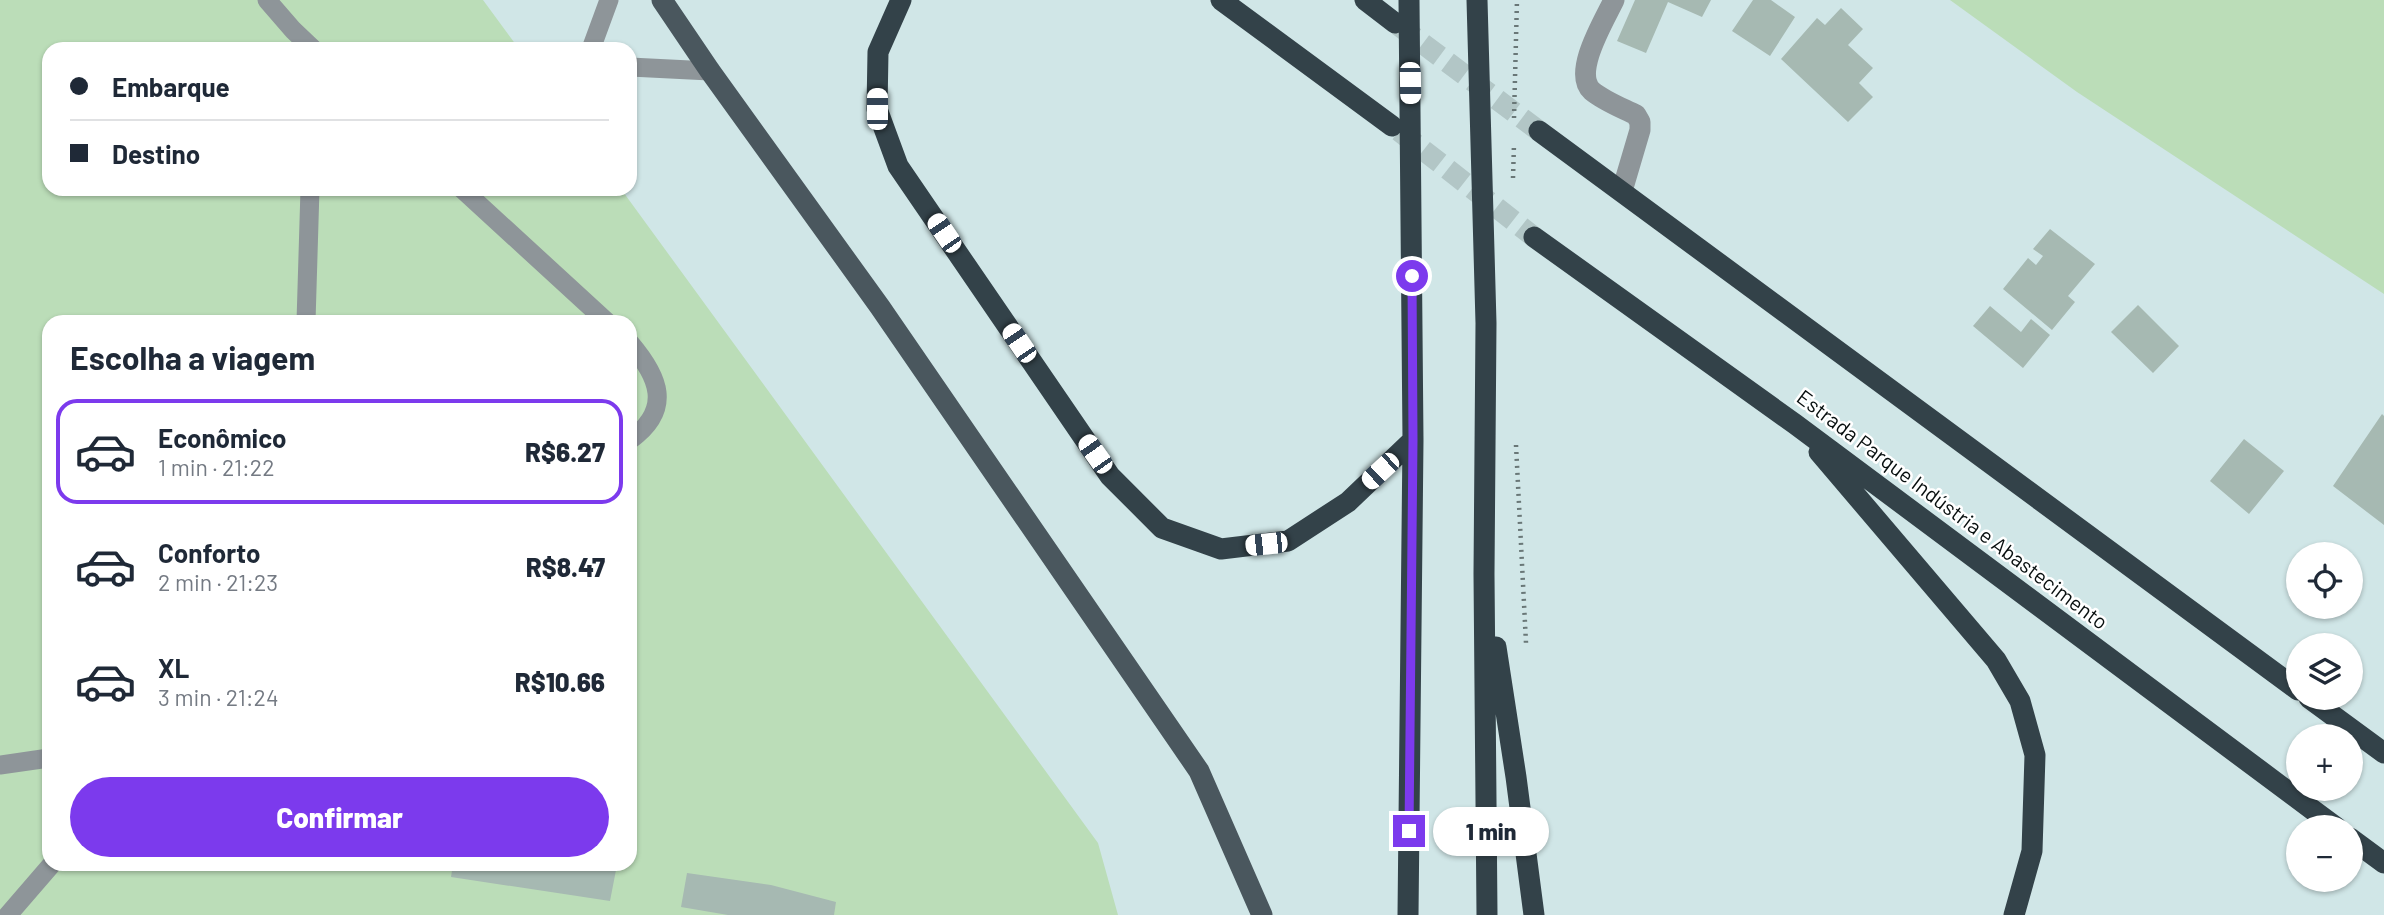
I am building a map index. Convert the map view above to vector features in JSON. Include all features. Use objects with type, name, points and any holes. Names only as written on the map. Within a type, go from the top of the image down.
[{"type":"highway","points":[[901,0],[877,52],[877,109],[898,166],[1110,476],[1162,528],[1221,549],[1288,541],[1348,502],[1413,440]]},
{"type":"highway","points":[[1221,0],[1392,126]]},
{"type":"highway","points":[[1365,0],[1395,23]]},
{"type":"highway","points":[[1408,915],[1413,440],[1409,0]]},
{"type":"highway","points":[[1477,0],[1486,323],[1484,574],[1487,915]]},
{"type":"highway","points":[[1539,131],[2286,681]]},
{"type":"highway","name":"Estrada Parque Indústria e Abastecimento","points":[[1534,237],[1795,424],[2320,815]]},
{"type":"highway","points":[[1795,424],[1996,660],[2020,701],[2035,755],[2032,851],[2014,915]]},
{"type":"highway","points":[[1484,574],[1516,777],[1534,915]]},
{"type":"highway","points":[[2325,710],[2384,753]]},
{"type":"highway","points":[[2363,848],[2384,863]]},
{"type":"main road","points":[[662,0],[880,307],[1199,771],[1262,915]]},
{"type":"street","points":[[1614,0],[1586,62],[1584,77],[1591,90],[1636,115],[1640,122],[1622,191]]},
{"type":"lane","points":[[267,0],[306,42]]},
{"type":"lane","points":[[594,42],[608,0]]},
{"type":"lane","points":[[637,67],[710,71]]},
{"type":"lane","points":[[306,315],[310,196]]},
{"type":"lane","points":[[470,196],[599,315]]},
{"type":"lane","points":[[637,352],[654,375],[657,395],[655,411],[644,429],[637,434]]},
{"type":"lane","points":[[0,765],[42,759]]},
{"type":"lane","points":[[8,915],[46,871]]},
{"type":"path","points":[[1514,125],[1517,0]]},
{"type":"path","points":[[1513,166],[1514,139]]},
{"type":"path","points":[[1516,444],[1526,647]]},
{"type":"green space","points":[[0,0],[483,0],[514,42],[42,42],[42,196],[626,196],[1098,843],[1118,915],[0,915]]},
{"type":"green space","points":[[1950,0],[2384,0],[2384,294],[2077,92]]},
{"type":"building","points":[[1635,0],[1711,0],[1702,17],[1668,2],[1646,53],[1617,41]]},
{"type":"building","points":[[1753,0],[1771,0],[1795,17],[1770,56],[1732,31]]},
{"type":"building","points":[[1841,8],[1863,29],[1848,45],[1873,68],[1859,83],[1873,97],[1848,122],[1781,59],[1817,18],[1825,25]]},
{"type":"building","points":[[2050,229],[2095,264],[2068,296],[2075,302],[2052,330],[2003,289],[2028,258],[2036,265],[2043,256],[2033,249]]},
{"type":"building","points":[[2138,305],[2179,346],[2153,373],[2111,332]]},
{"type":"building","points":[[1990,306],[2021,332],[2031,319],[2050,335],[2023,368],[1973,326]]},
{"type":"building","points":[[2382,414],[2384,416],[2384,525],[2333,486]]},
{"type":"building","points":[[2244,439],[2284,471],[2249,514],[2210,481]]},
{"type":"building","points":[[452,871],[616,871],[610,901],[451,877]]},
{"type":"building","points":[[687,873],[771,885],[836,902],[834,915],[728,915],[681,907]]},
{"type":"tunnel","points":[[1398,25],[1539,131]]},
{"type":"tunnel","points":[[1399,131],[1534,237]]},
{"type":"route","points":[[1409,831],[1412,276]]}]
